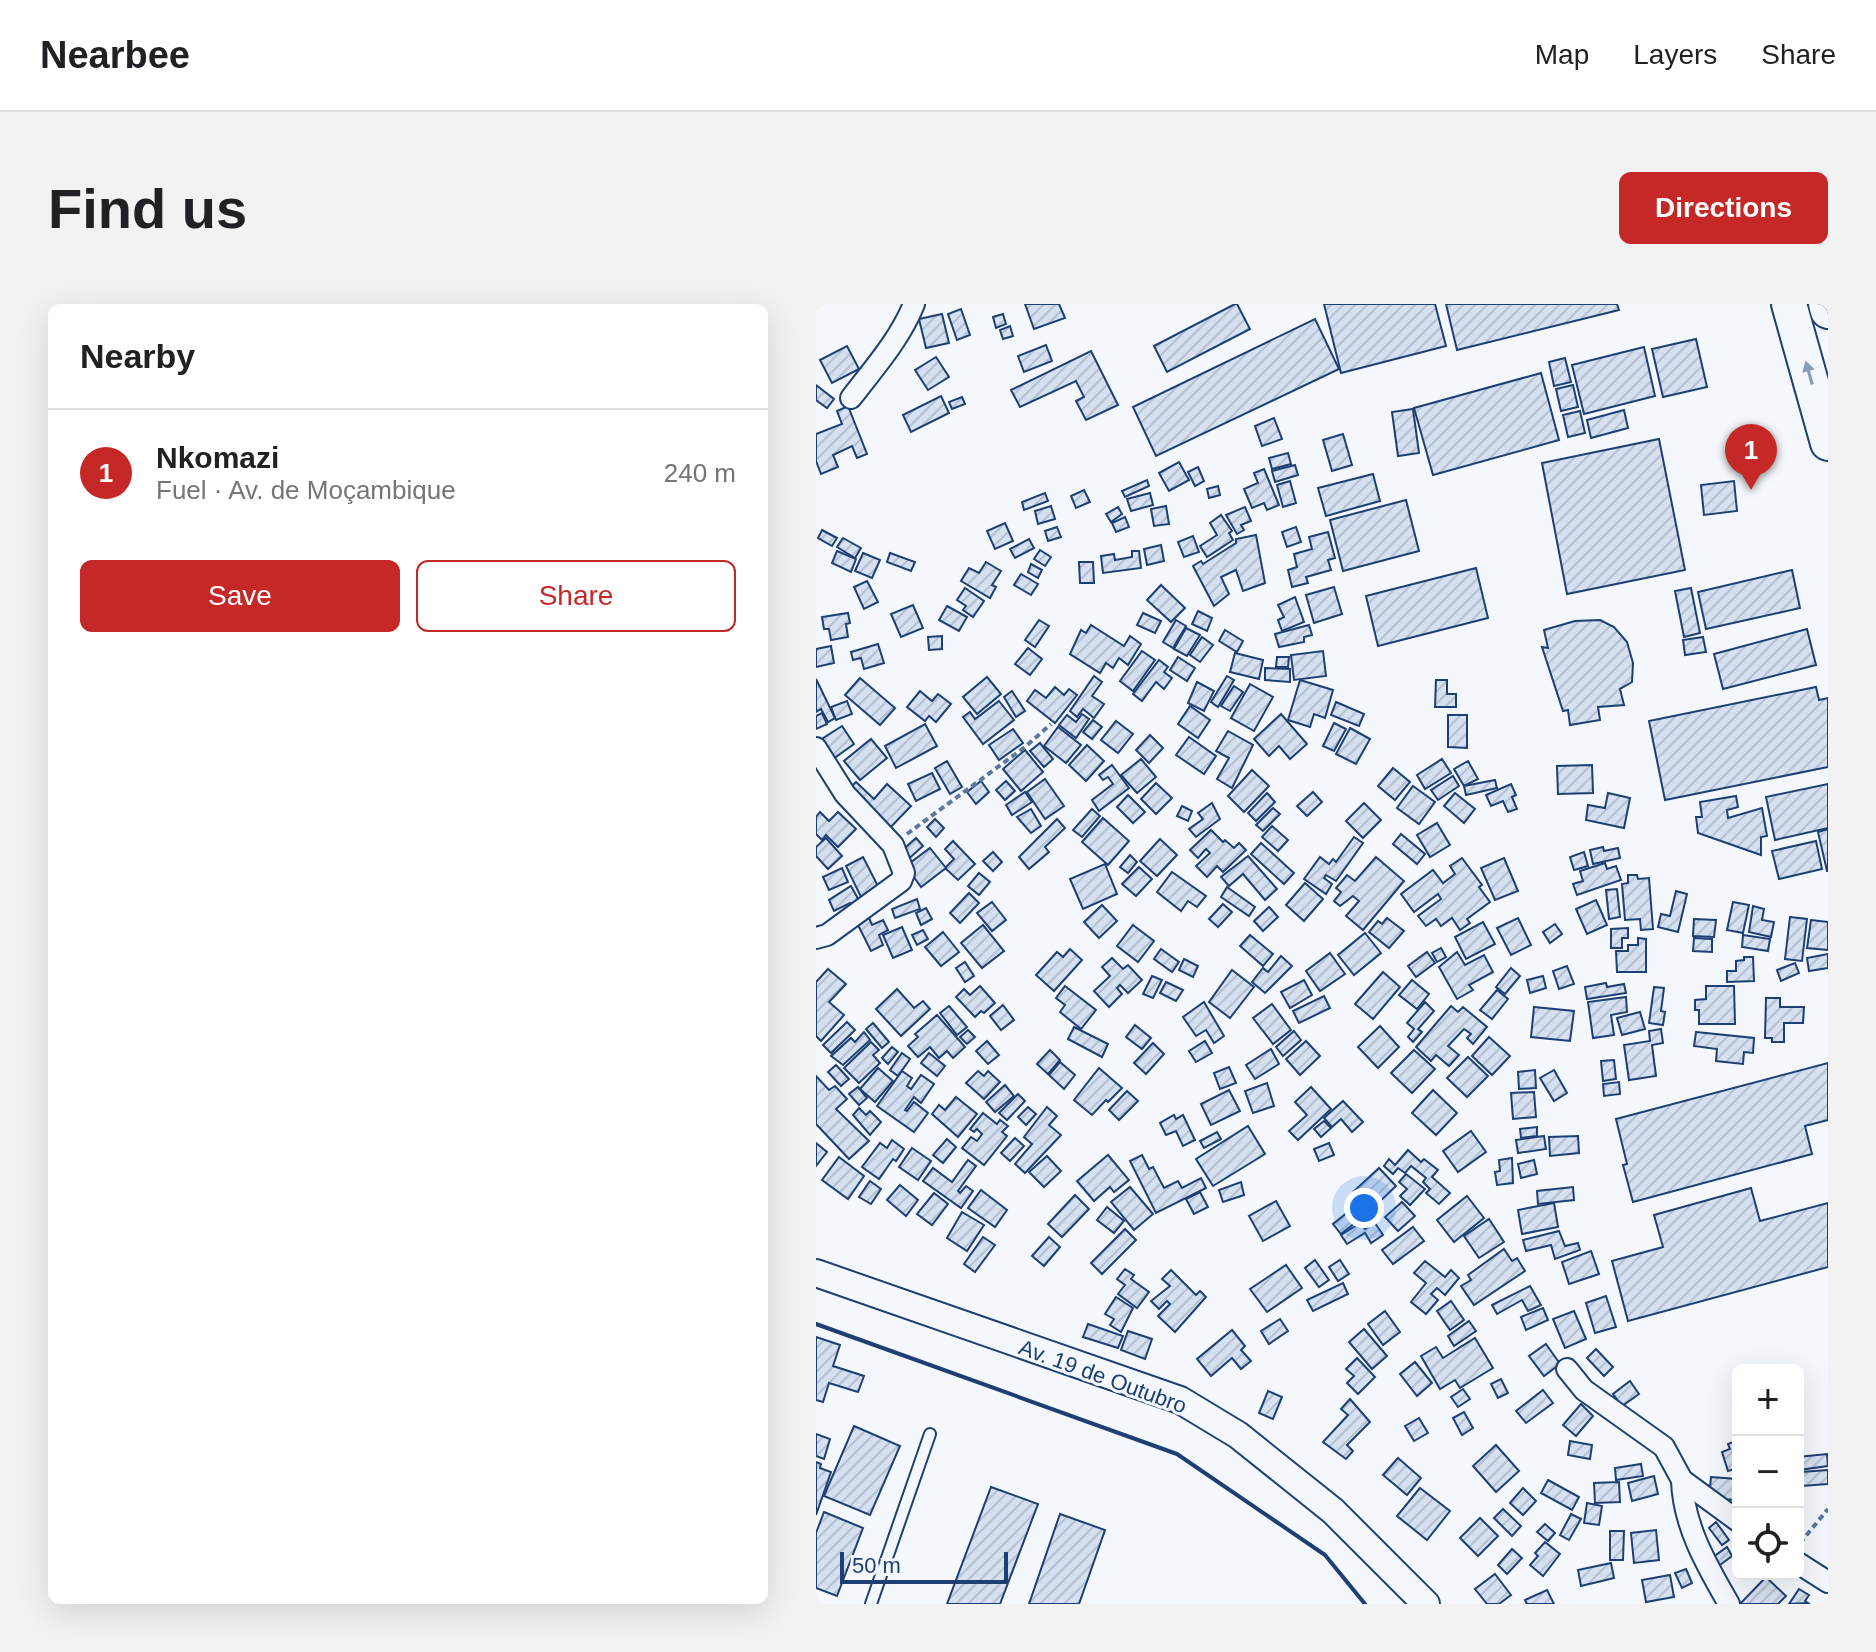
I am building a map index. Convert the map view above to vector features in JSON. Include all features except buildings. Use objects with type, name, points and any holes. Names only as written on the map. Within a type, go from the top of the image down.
[{"type":"highway","points":[[1789,304],[1828,443]]},
{"type":"highway","points":[[1826,304],[1828,311]]},
{"type":"street","points":[[851,398],[907,322],[914,304]]},
{"type":"street","points":[[816,748],[845,794],[893,845],[903,869],[901,881],[827,935],[816,938]]},
{"type":"street","name":"Av. 19 de Outubro","points":[[816,1273],[1180,1400],[1238,1435],[1333,1511],[1426,1604]]},
{"type":"street","points":[[1567,1369],[1584,1390],[1664,1447],[1682,1480],[1732,1517]]},
{"type":"street","points":[[1682,1480],[1682,1500],[1687,1521],[1729,1604]]},
{"type":"street","points":[[1804,1567],[1828,1582]]},
{"type":"lane","points":[[871,1604],[930,1434]]},
{"type":"path","points":[[893,845],[1025,747],[1051,724]]},
{"type":"path","points":[[1804,1538],[1828,1509]]},
{"type":"wall","points":[[816,1324],[1177,1454],[1325,1555],[1365,1604]]},
{"type":"place","name":"Nkomazi","points":[[1751,490]]}]
